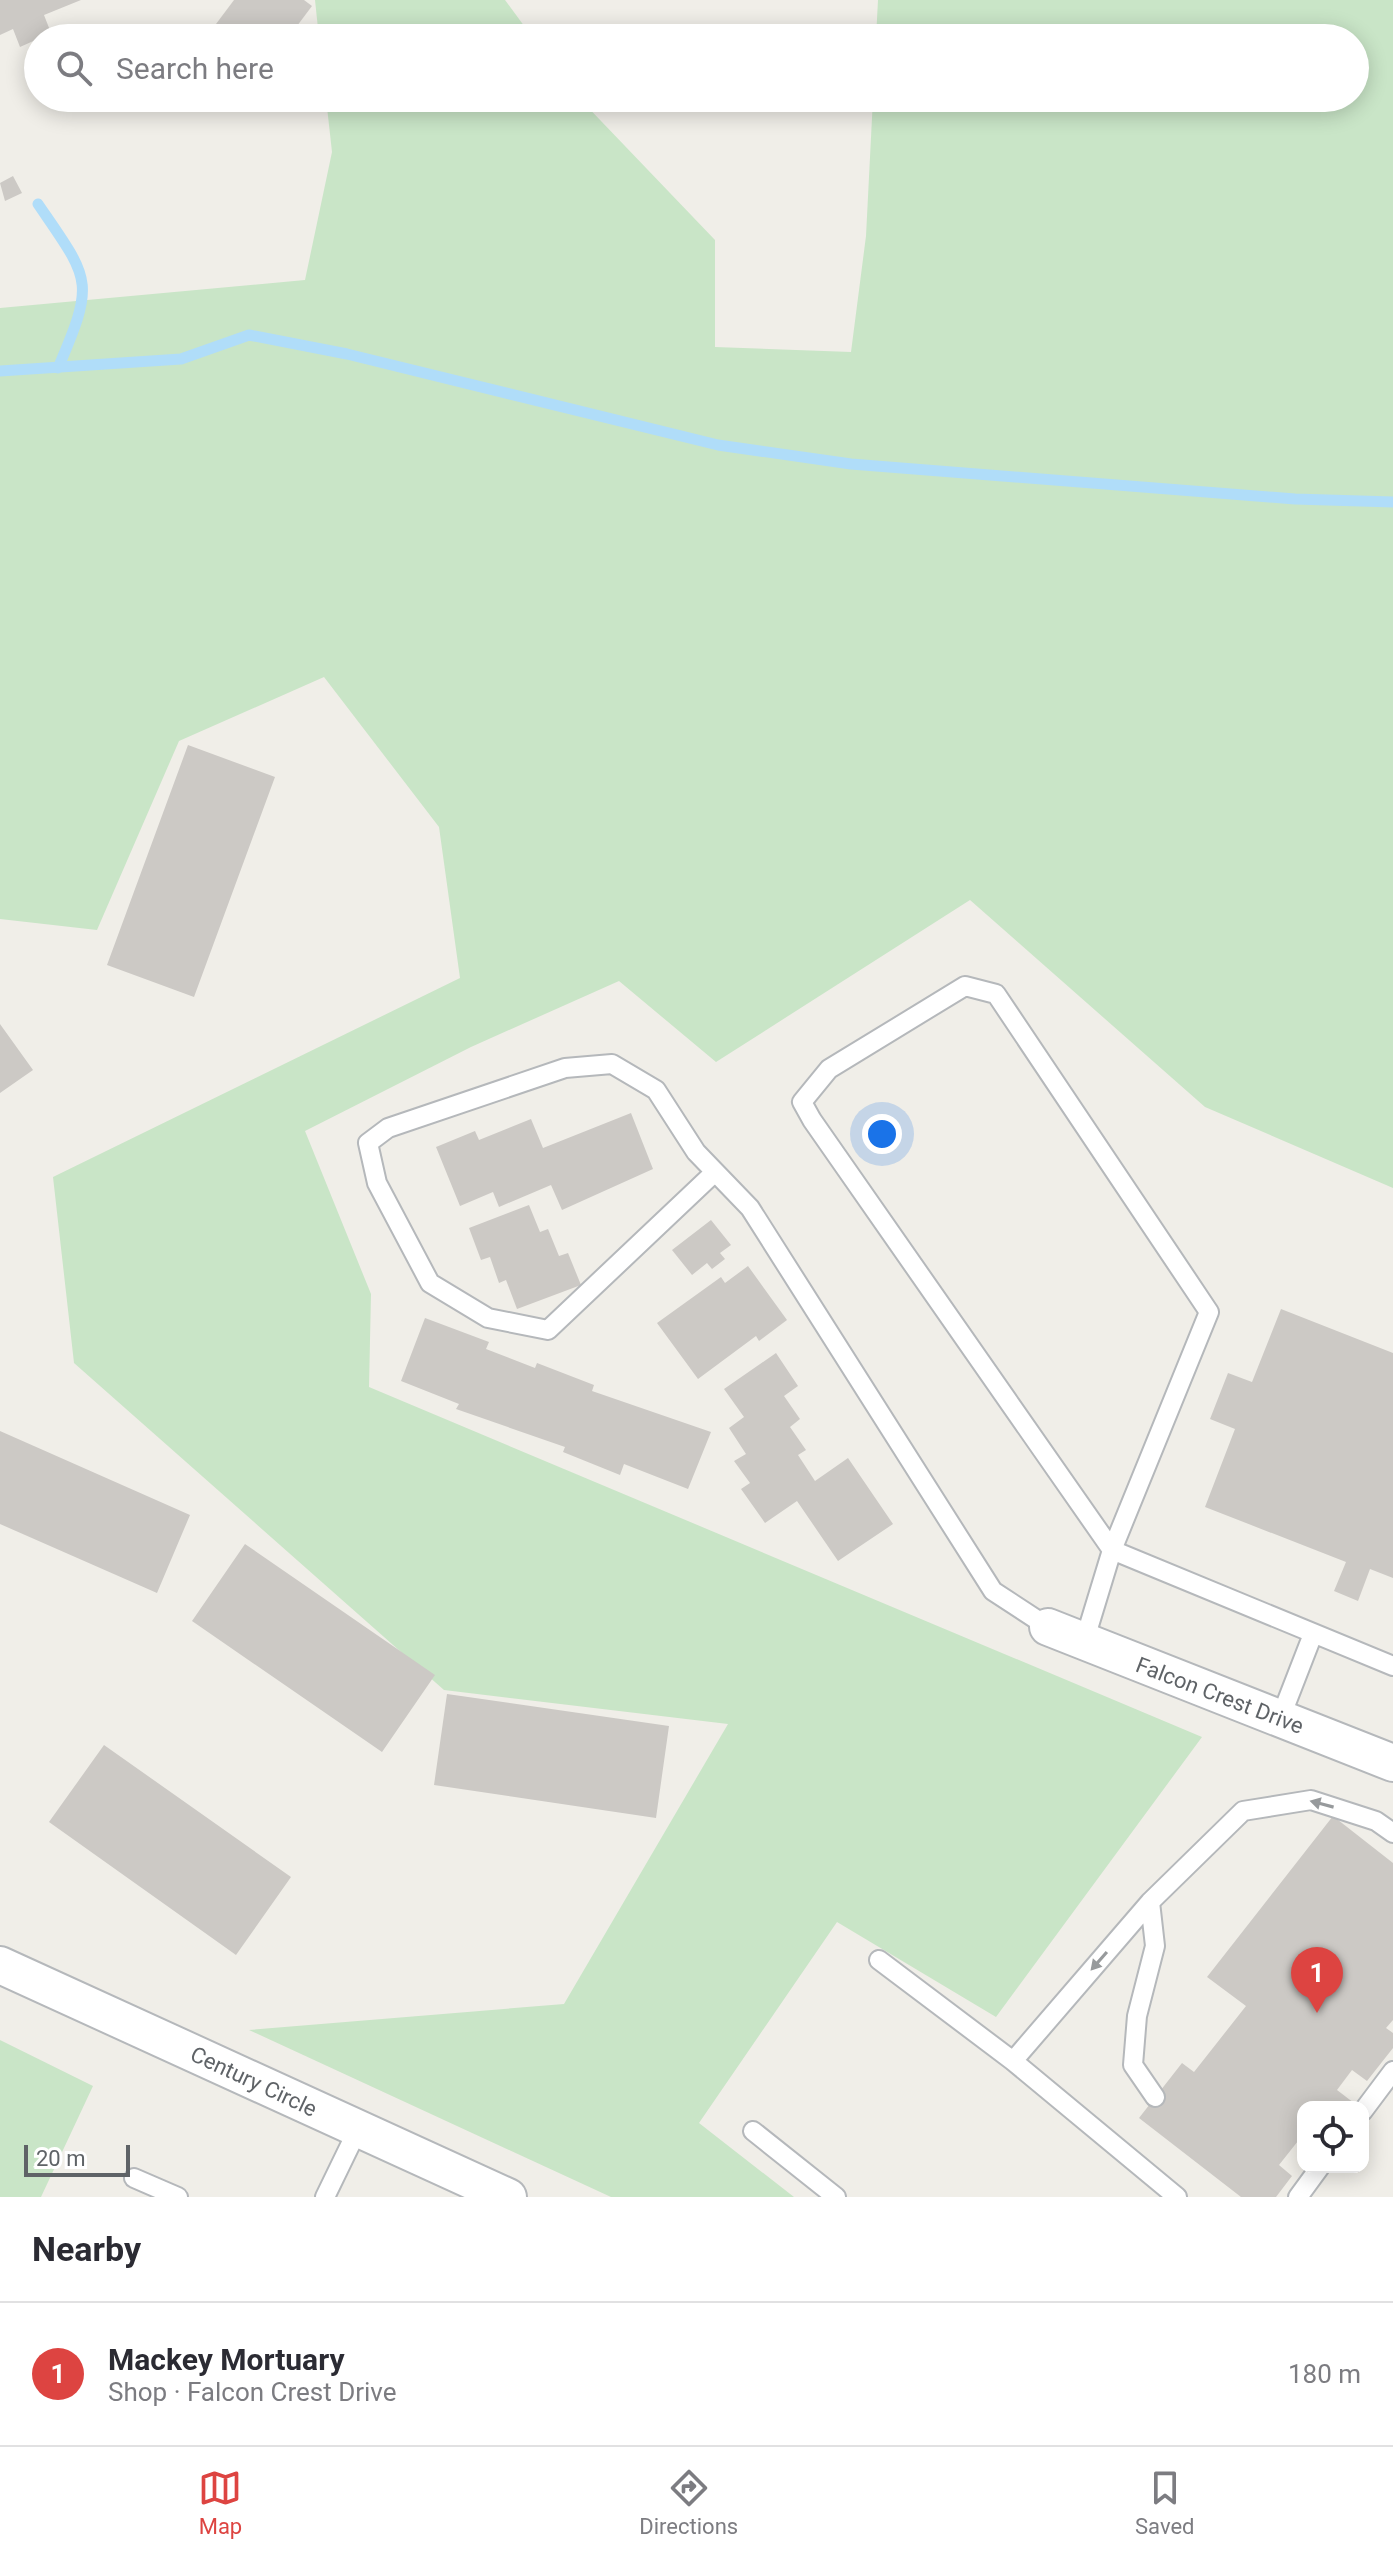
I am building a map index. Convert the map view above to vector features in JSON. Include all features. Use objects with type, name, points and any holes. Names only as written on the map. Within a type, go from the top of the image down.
[{"type":"street","name":"Falcon Crest Drive","points":[[1048,1627],[1393,1763]]},
{"type":"street","name":"Century Circle","points":[[0,1965],[358,2129],[463,2188],[508,2197]]},
{"type":"lane","points":[[1084,1642],[1112,1550],[1209,1312],[996,994],[965,986],[829,1069],[802,1102],[1112,1550],[1393,1666]]},
{"type":"lane","points":[[715,1172],[548,1330],[488,1318],[430,1283],[377,1183],[368,1143],[388,1128],[565,1068],[612,1064],[656,1090],[696,1152],[750,1208],[993,1591],[1048,1627]]},
{"type":"lane","points":[[1280,1719],[1313,1634]]},
{"type":"lane","points":[[1013,2061],[1150,1902],[1243,1811],[1311,1800],[1376,1821],[1393,1833]]},
{"type":"lane","points":[[1150,1902],[1155,1946],[1137,2016],[1133,2065],[1155,2097]]},
{"type":"lane","points":[[879,1960],[1013,2061],[1177,2197]]},
{"type":"lane","points":[[1369,2103],[1393,2071]]},
{"type":"lane","points":[[325,2197],[358,2129]]},
{"type":"lane","points":[[753,2131],[836,2197]]},
{"type":"lane","points":[[1290,2195],[1314,2173]]},
{"type":"lane","points":[[134,2178],[178,2197]]},
{"type":"green space","points":[[315,0],[505,0],[523,24],[318,24]]},
{"type":"green space","points":[[878,0],[1393,0],[1393,1188],[1205,1107],[970,900],[716,1062],[619,981],[471,1047],[305,1131],[371,1294],[369,1387],[1202,1737],[996,2017],[837,1922],[699,2123],[794,2197],[611,2197],[249,2030],[564,2004],[728,1724],[444,1690],[74,1363],[53,1177],[460,978],[439,827],[324,677],[179,741],[97,930],[0,919],[0,308],[305,280],[332,152],[328,112],[592,112],[715,240],[715,347],[851,352],[866,236],[872,112],[1369,112],[1369,24],[877,24]]},
{"type":"green space","points":[[0,2040],[93,2086],[41,2197],[0,2197]]},
{"type":"building","points":[[0,0],[81,0],[44,15],[48,24],[24,24],[24,45],[20,47],[13,29],[0,35]]},
{"type":"building","points":[[234,0],[304,0],[312,6],[298,24],[216,24]]},
{"type":"building","points":[[13,176],[22,193],[5,201],[0,183]]},
{"type":"building","points":[[188,745],[275,777],[194,997],[107,965]]},
{"type":"building","points":[[0,1024],[33,1070],[0,1093]]},
{"type":"building","points":[[631,1113],[653,1169],[562,1210],[551,1185],[499,1207],[493,1192],[460,1206],[436,1147],[475,1131],[479,1140],[531,1119],[543,1148]]},
{"type":"building","points":[[529,1205],[540,1232],[548,1229],[559,1256],[568,1253],[581,1285],[517,1309],[506,1280],[499,1283],[490,1257],[481,1260],[469,1228]]},
{"type":"building","points":[[711,1220],[731,1245],[720,1253],[725,1259],[712,1269],[707,1263],[692,1275],[672,1250]]},
{"type":"building","points":[[748,1266],[787,1320],[759,1341],[756,1336],[698,1379],[657,1323],[721,1277],[725,1283]]},
{"type":"building","points":[[1281,1309],[1393,1353],[1393,1578],[1370,1569],[1358,1601],[1334,1591],[1346,1562],[1205,1507],[1235,1429],[1210,1419],[1228,1373],[1252,1382]]},
{"type":"building","points":[[425,1318],[489,1342],[486,1349],[535,1368],[537,1363],[594,1385],[592,1391],[711,1432],[688,1489],[624,1464],[620,1475],[563,1452],[565,1447],[456,1409],[459,1404],[401,1381]]},
{"type":"building","points":[[776,1353],[798,1386],[784,1396],[800,1419],[790,1427],[806,1450],[798,1455],[815,1481],[848,1458],[893,1524],[838,1561],[797,1501],[765,1523],[741,1489],[750,1483],[734,1461],[746,1454],[729,1428],[744,1417],[724,1389]]},
{"type":"building","points":[[0,1431],[190,1515],[157,1593],[0,1524]]},
{"type":"building","points":[[245,1544],[435,1675],[382,1752],[192,1621]]},
{"type":"building","points":[[447,1694],[669,1726],[656,1818],[434,1785]]},
{"type":"building","points":[[104,1745],[291,1877],[236,1955],[49,1822]]},
{"type":"building","points":[[1333,1816],[1393,1863],[1393,2020],[1386,2028],[1393,2033],[1393,2048],[1367,2081],[1352,2070],[1337,2090],[1351,2101],[1297,2101],[1297,2142],[1279,2165],[1292,2176],[1276,2197],[1241,2197],[1139,2118],[1182,2063],[1194,2072],[1246,2006],[1207,1977]]},
{"type":"waterway","points":[[38,204],[68,249],[82,282],[78,316],[58,368]]},
{"type":"waterway","points":[[0,371],[181,359],[249,335],[347,354],[718,445],[851,464],[1295,499],[1393,502]]},
{"type":"place","name":"Mackey Mortuary","points":[[1317,2013]]}]
